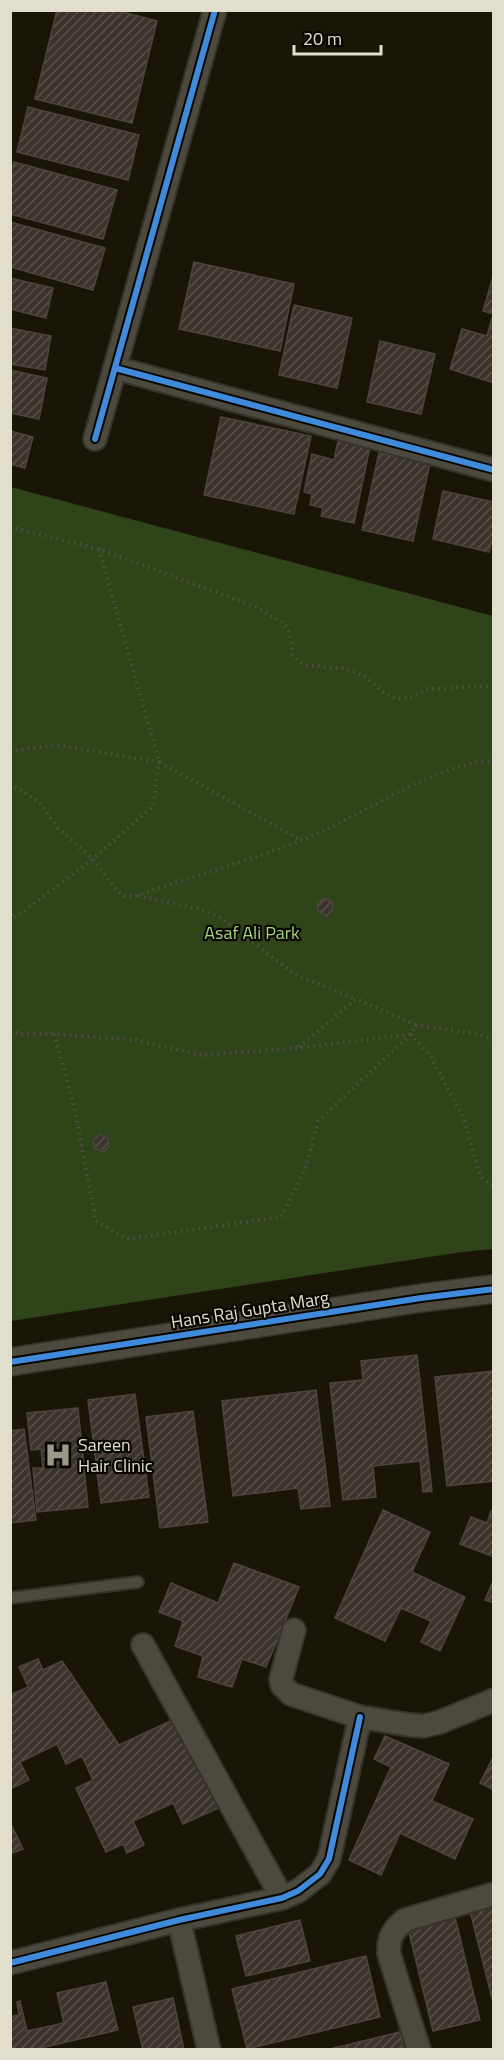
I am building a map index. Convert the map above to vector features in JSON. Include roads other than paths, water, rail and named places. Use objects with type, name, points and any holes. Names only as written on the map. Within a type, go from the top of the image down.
[{"type":"street","points":[[95,439],[215,10]]},
{"type":"street","points":[[115,368],[494,470]]},
{"type":"street","name":"Hans Raj Gupta Marg","points":[[10,1362],[422,1298],[494,1289]]},
{"type":"street","points":[[294,1630],[281,1679],[282,1685],[291,1694],[360,1717],[424,1726],[459,1715],[494,1700]]},
{"type":"street","points":[[143,1645],[282,1898]]},
{"type":"street","points":[[10,1963],[179,1920],[282,1898],[298,1891],[320,1875],[329,1859],[360,1717]]},
{"type":"street","points":[[419,2049],[389,1954],[389,1941],[393,1930],[405,1920],[494,1894]]},
{"type":"street","points":[[179,1920],[209,2049]]},
{"type":"lane","points":[[10,1598],[138,1582]]},
{"type":"place","name":"Sareen Hair Clinic","points":[[58,1455]]},
{"type":"park label","name":"Asaf Ali Park","points":[[252,933]]}]
